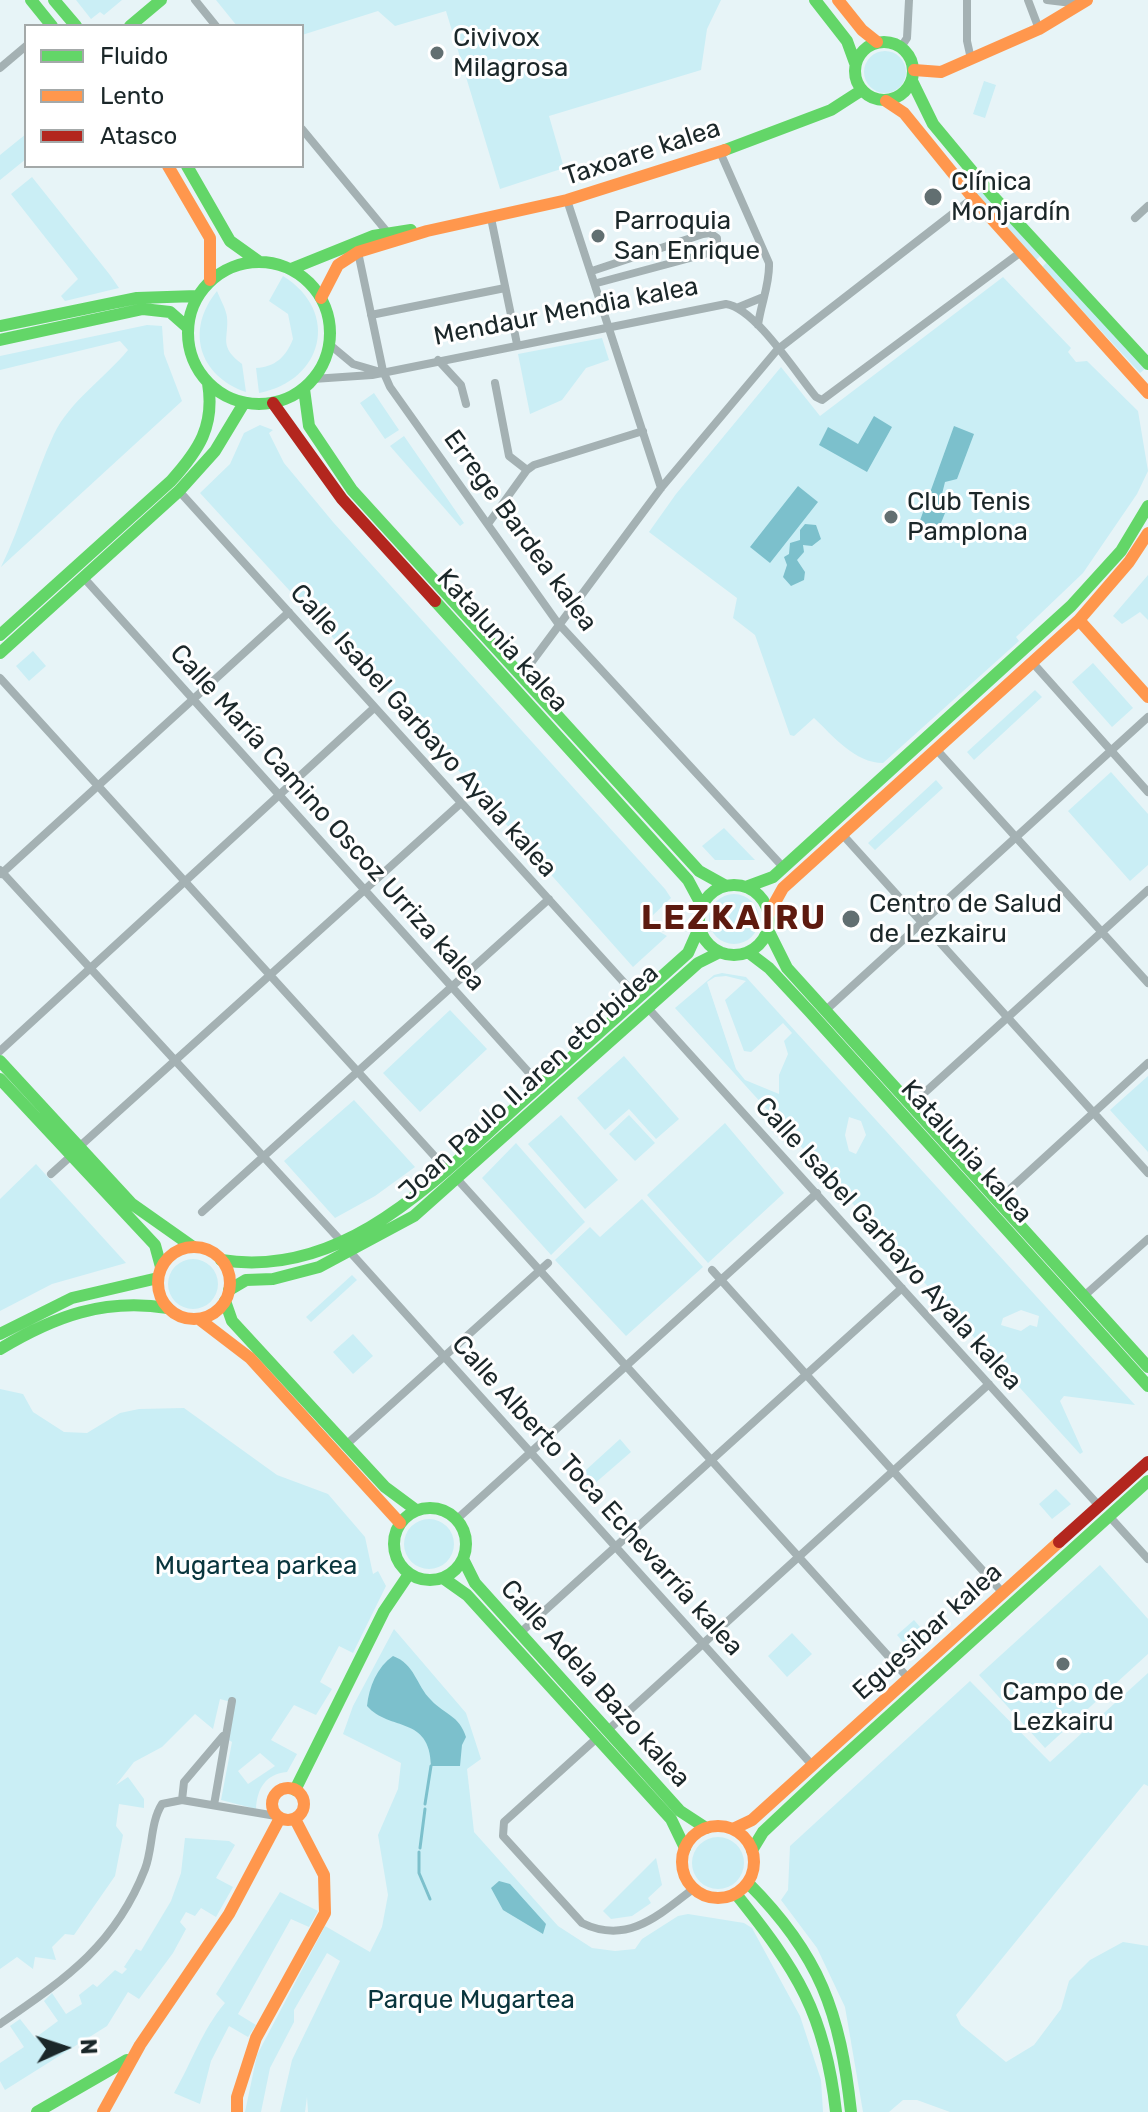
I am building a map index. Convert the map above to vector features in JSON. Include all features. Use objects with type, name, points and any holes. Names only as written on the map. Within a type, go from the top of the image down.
[{"type":"street","points":[[31,0],[50,24]]},
{"type":"street","points":[[54,0],[74,24]]},
{"type":"street","points":[[132,24],[161,0]]},
{"type":"street","points":[[195,0],[214,24]]},
{"type":"street","points":[[815,0],[847,41],[855,63]]},
{"type":"street","points":[[838,0],[862,30],[877,42],[901,47],[910,57],[913,76],[933,124],[992,195],[1148,364]]},
{"type":"street","points":[[901,47],[907,38],[909,0]]},
{"type":"street","points":[[967,0],[971,59]]},
{"type":"street","points":[[1028,0],[1039,29]]},
{"type":"street","points":[[1047,0],[1084,2]]},
{"type":"street","points":[[913,76],[941,72],[1039,29],[1084,2]]},
{"type":"street","points":[[877,42],[860,54],[855,63],[854,73],[862,90],[904,113],[973,198],[1148,393]]},
{"type":"street","points":[[0,68],[24,48]]},
{"type":"street","points":[[886,101],[903,94],[913,76]]},
{"type":"street","name":"Taxoare kalea","points":[[321,298],[338,265],[358,252],[427,231],[567,200],[720,152],[831,110],[862,90]]},
{"type":"street","points":[[304,131],[388,233]]},
{"type":"street","points":[[720,152],[769,263],[769,280],[761,298],[758,325]]},
{"type":"street","points":[[169,168],[210,238],[210,280]]},
{"type":"street","points":[[188,168],[230,241],[258,261]]},
{"type":"street","points":[[522,675],[557,622],[575,605],[661,488],[777,350],[973,198]]},
{"type":"street","points":[[567,200],[597,283],[661,488]]},
{"type":"street","points":[[1135,218],[1148,206]]},
{"type":"street","points":[[491,218],[517,344]]},
{"type":"street","name":"Taxoare kalea","points":[[291,269],[355,242],[388,233],[427,231]]},
{"type":"street","points":[[592,271],[703,234],[710,233],[717,238],[717,246],[705,254],[597,283]]},
{"type":"street","name":"Errege Bardea kalea","points":[[358,252],[380,371],[390,387],[557,622],[783,867]]},
{"type":"street","name":"Mendaur Mendia kalea","points":[[313,379],[380,371],[726,304],[739,307],[758,325],[816,397],[822,400],[1021,252]]},
{"type":"street","points":[[0,635],[171,481],[196,453],[213,419],[208,383],[189,348],[187,327],[197,296],[210,280],[240,263],[258,261],[291,269],[308,281],[321,298],[330,328],[329,344],[313,379],[304,389],[273,403],[244,403],[225,396],[208,383]]},
{"type":"street","points":[[371,315],[505,288]]},
{"type":"street","points":[[0,326],[137,298],[197,296]]},
{"type":"street","points":[[739,307],[761,298]]},
{"type":"street","points":[[0,340],[143,309],[170,312],[187,327]]},
{"type":"street","points":[[329,344],[353,364],[380,371]]},
{"type":"street","points":[[438,360],[461,385],[466,404]]},
{"type":"street","points":[[495,383],[509,456],[527,470]]},
{"type":"street","name":"Katalunia kalea","points":[[304,389],[306,421],[327,457],[699,871],[726,886]]},
{"type":"street","points":[[0,653],[179,491],[215,451],[229,422],[244,403]]},
{"type":"street","name":"Katalunia kalea","points":[[273,403],[342,499],[688,880],[702,906]]},
{"type":"street","points":[[488,524],[527,470],[557,456],[643,431]]},
{"type":"street","name":"Calle Isabel Garbayo Ayala kalea","points":[[179,491],[1148,1559]]},
{"type":"street","points":[[1148,506],[1121,551],[1071,606],[783,867],[767,881],[746,887],[726,886],[708,897],[702,906],[700,926],[704,937],[720,952],[748,952],[763,939],[778,893],[1079,620],[1129,562],[1148,533]]},
{"type":"street","name":"Calle María Camino Oscoz Urriza kalea","points":[[84,578],[541,1086]]},
{"type":"street","points":[[289,612],[1,872],[341,1241]]},
{"type":"street","points":[[1079,620],[1148,697]]},
{"type":"street","points":[[1032,662],[1148,792]]},
{"type":"street","points":[[0,678],[909,1679]]},
{"type":"street","points":[[0,1051],[374,708]]},
{"type":"street","points":[[826,1010],[1018,839],[1148,717]]},
{"type":"street","points":[[936,749],[1148,983]]},
{"type":"street","points":[[51,1174],[461,803]]},
{"type":"street","points":[[842,834],[1148,1173]]},
{"type":"street","points":[[746,887],[760,897],[769,913]]},
{"type":"street","points":[[911,1105],[1148,890]]},
{"type":"street","points":[[202,1212],[549,899]]},
{"type":"street","name":"Joan Paulo II.aren etorbidea","points":[[221,1260],[245,1266],[274,1265],[341,1241],[453,1175],[642,1003],[688,953],[700,926]]},
{"type":"street","name":"Katalunia kalea","points":[[768,930],[780,959],[1148,1367]]},
{"type":"street","name":"Joan Paulo II.aren etorbidea","points":[[227,1295],[246,1280],[273,1279],[319,1267],[351,1253],[414,1216],[541,1086],[642,1003],[698,963],[720,952]]},
{"type":"street","name":"Katalunia kalea","points":[[748,952],[790,991],[1148,1386]]},
{"type":"street","points":[[0,1061],[155,1245],[160,1272],[158,1289],[168,1308],[177,1315],[199,1319],[210,1316],[227,1295]]},
{"type":"street","points":[[998,1200],[1148,1063]]},
{"type":"street","points":[[0,1079],[132,1204],[193,1247],[213,1253],[221,1260],[230,1279],[227,1295],[232,1321],[385,1487],[416,1510]]},
{"type":"street","points":[[457,1519],[817,1193]]},
{"type":"street","points":[[1084,1296],[1148,1239]]},
{"type":"street","points":[[0,1334],[52,1306],[96,1292],[139,1287],[160,1272],[174,1253],[193,1247]]},
{"type":"street","name":"Calle Alberto Toca Echevarría kalea","points":[[351,1253],[813,1766]]},
{"type":"street","points":[[347,1444],[548,1263]]},
{"type":"street","points":[[712,1270],[1003,1593]]},
{"type":"street","points":[[520,1633],[902,1288]]},
{"type":"street","points":[[0,1349],[59,1317],[103,1303],[134,1302],[168,1308]]},
{"type":"street","points":[[199,1319],[250,1358],[400,1523]]},
{"type":"street","points":[[693,1889],[657,1918],[636,1928],[610,1932],[596,1930],[582,1923],[503,1836],[504,1822],[989,1384]]},
{"type":"street","name":"Eguesibar kalea","points":[[752,1850],[763,1832],[1105,1512],[1148,1462]]},
{"type":"street","name":"Eguesibar kalea","points":[[733,1829],[752,1820],[1003,1593],[1148,1481]]},
{"type":"street","points":[[438,1508],[457,1519],[466,1538],[463,1559],[443,1578],[420,1579],[401,1566],[393,1544],[400,1523],[416,1510],[438,1508]]},
{"type":"street","name":"Calle Adela Bazo kalea","points":[[463,1559],[475,1583],[520,1633],[671,1819],[685,1848]]},
{"type":"street","points":[[295,1790],[384,1611],[409,1574]]},
{"type":"street","name":"Calle Adela Bazo kalea","points":[[443,1578],[467,1595],[680,1811],[706,1828]]},
{"type":"street","points":[[214,1805],[223,1736],[232,1701]]},
{"type":"street","points":[[182,1800],[184,1782],[223,1736]]},
{"type":"street","points":[[103,2112],[140,2045],[229,1914],[278,1817],[272,1802],[276,1793],[285,1788],[295,1790],[304,1802],[302,1812],[295,1819]]},
{"type":"street","points":[[0,2024],[90,1957],[112,1933],[146,1866],[155,1816],[162,1804],[182,1800],[295,1819]]},
{"type":"street","points":[[237,2112],[237,2097],[256,2038],[325,1913],[324,1875],[295,1819]]},
{"type":"street","points":[[706,1828],[733,1829],[752,1850],[753,1872],[748,1883],[736,1894],[714,1898],[693,1889],[682,1870],[685,1848],[690,1839],[706,1828]]},
{"type":"street","points":[[748,1883],[801,1943],[822,1983],[836,2028],[851,2112]]},
{"type":"street","points":[[736,1894],[785,1954],[815,2006],[827,2047],[836,2112]]},
{"type":"street","points":[[37,2112],[91,2079],[120,2067],[140,2045]]},
{"type":"street","points":[[91,2079],[111,2094]]},
{"type":"green space","points":[[76,0],[122,0],[104,15],[100,12],[91,19]]},
{"type":"green space","points":[[216,0],[721,0],[707,29],[701,70],[549,116],[564,168],[500,189],[446,11],[395,26],[378,11],[304,34],[304,24],[235,24]]},
{"type":"green space","points":[[885,51],[900,57],[906,72],[900,87],[885,93],[870,87],[864,72],[870,57]]},
{"type":"green space","points":[[984,81],[996,85],[985,118],[973,114]]},
{"type":"green space","points":[[24,136],[24,161],[0,180],[0,155]]},
{"type":"green space","points":[[32,177],[119,288],[65,301],[61,296],[78,279],[11,194]]},
{"type":"green space","points":[[978,186],[1041,255],[1035,261],[972,189]]},
{"type":"green space","points":[[1047,262],[1146,368],[1140,373],[1042,267]]},
{"type":"green space","points":[[283,276],[301,291],[313,308],[318,326],[317,344],[298,375],[281,386],[259,393],[256,368],[279,360],[293,339],[288,314],[269,301]]},
{"type":"green space","name":"Club Tenis Pamplona","points":[[1003,277],[1071,348],[1068,352],[1076,362],[1087,361],[1138,411],[1148,471],[1137,494],[1083,573],[1016,637],[1019,641],[883,763],[854,754],[814,718],[794,736],[790,735],[755,635],[733,618],[737,598],[649,532],[676,494],[781,367],[820,416]]},
{"type":"green space","points":[[217,291],[227,317],[227,347],[242,364],[246,392],[217,375],[202,350],[201,321]]},
{"type":"green space","points":[[147,325],[162,326],[164,354],[182,401],[1,567],[61,422],[78,400],[128,350],[120,341],[0,370],[0,356]]},
{"type":"green space","points":[[602,338],[609,360],[586,368],[562,400],[530,414],[518,354]]},
{"type":"green space","points":[[374,393],[399,430],[385,439],[360,403]]},
{"type":"green space","points":[[260,425],[273,430],[269,433],[284,463],[333,522],[665,889],[671,898],[651,917],[649,926],[667,936],[633,967],[386,689],[378,687],[200,493],[230,464],[244,433]]},
{"type":"green space","points":[[404,436],[464,523],[460,526],[390,446]]},
{"type":"green space","points":[[1148,575],[1148,620],[1140,612],[1122,624],[1113,616]]},
{"type":"green space","points":[[33,651],[46,666],[29,681],[16,666]]},
{"type":"green space","points":[[1093,663],[1133,708],[1112,727],[1072,682]]},
{"type":"green space","points":[[1035,690],[1042,697],[974,760],[967,752]]},
{"type":"green space","points":[[1111,772],[1148,814],[1148,865],[1130,881],[1068,811]]},
{"type":"green space","points":[[936,780],[943,788],[875,850],[868,843]]},
{"type":"green space","points":[[724,828],[755,860],[715,860],[702,846]]},
{"type":"green space","points":[[734,894],[752,901],[759,919],[752,937],[734,944],[716,937],[709,919],[716,901]]},
{"type":"green space","points":[[722,973],[746,977],[1135,1405],[1064,1396],[1060,1401],[1083,1452],[1080,1454],[675,1008],[714,975]],"holes":[[[726,976],[746,981],[725,1000],[744,1051],[751,1052],[783,1023],[792,1033],[784,1041],[788,1054],[779,1075],[779,1094],[745,1080],[736,1069],[707,982]],[[849,1117],[861,1121],[866,1135],[856,1154],[849,1151],[845,1135]],[[1021,1310],[1039,1316],[1037,1327],[1030,1325],[1021,1331],[1001,1325],[1003,1318]]]},
{"type":"green space","points":[[450,1010],[487,1049],[420,1112],[383,1073]]},
{"type":"green space","points":[[624,1056],[679,1119],[656,1139],[629,1109],[605,1130],[577,1098]]},
{"type":"green space","points":[[1148,1076],[1148,1152],[1110,1110]]},
{"type":"green space","points":[[354,1100],[415,1167],[375,1196],[335,1218],[284,1161]]},
{"type":"green space","points":[[561,1115],[618,1180],[585,1209],[528,1144]]},
{"type":"green space","points":[[629,1115],[655,1143],[635,1161],[609,1134]]},
{"type":"green space","points":[[725,1123],[784,1193],[708,1263],[647,1195]]},
{"type":"green space","points":[[516,1143],[585,1222],[551,1255],[482,1178]]},
{"type":"green space","points":[[36,1164],[126,1263],[52,1284],[0,1311],[0,1199]]},
{"type":"green space","points":[[642,1199],[703,1267],[626,1336],[555,1260],[590,1227],[600,1237]]},
{"type":"green space","points":[[193,1259],[211,1266],[218,1284],[211,1302],[193,1309],[175,1302],[168,1284],[175,1266]]},
{"type":"green space","points":[[352,1275],[357,1280],[311,1322],[306,1317]]},
{"type":"green space","points":[[353,1334],[373,1356],[353,1374],[333,1352]]},
{"type":"green space","name":"Mugartea parkea","points":[[0,1389],[23,1394],[33,1412],[64,1432],[87,1433],[120,1413],[139,1409],[184,1408],[277,1475],[328,1494],[365,1537],[373,1574],[378,1571],[386,1586],[353,1653],[339,1646],[320,1682],[332,1689],[316,1715],[294,1705],[271,1740],[297,1754],[287,1772],[273,1776],[264,1783],[256,1809],[221,1800],[232,1742],[223,1736],[231,1702],[220,1699],[213,1729],[195,1714],[162,1747],[134,1762],[116,1785],[128,1777],[144,1799],[144,1808],[119,1804],[116,1826],[123,1835],[115,1876],[74,1935],[65,1934],[52,1947],[56,1960],[35,1957],[33,1969],[17,1957],[0,1969]],"holes":[[[260,1753],[275,1766],[248,1784],[238,1771]]]},
{"type":"green space","points":[[620,1439],[631,1452],[586,1491],[576,1479]]},
{"type":"green space","points":[[1056,1489],[1071,1504],[1052,1519],[1039,1504]]},
{"type":"green space","points":[[429,1519],[447,1526],[454,1544],[447,1562],[429,1569],[411,1562],[404,1544],[411,1526]]},
{"type":"green space","name":"Campo de Lezkairu","points":[[1100,1565],[1148,1619],[1148,1654],[1045,1748],[979,1675]]},
{"type":"green space","points":[[914,1620],[927,1635],[910,1650],[897,1635]]},
{"type":"green space","name":"Parque Mugartea","points":[[394,1629],[466,1713],[481,1759],[467,1769],[474,1832],[558,1926],[592,1948],[615,1951],[635,1949],[642,1939],[678,1916],[688,1914],[744,1923],[752,1928],[800,2016],[821,2080],[823,2112],[308,2112],[307,2097],[305,2112],[280,2112],[292,2060],[340,1961],[327,1953],[294,2010],[294,2022],[270,2068],[261,2112],[245,2112],[257,2055],[325,1926],[370,1952],[382,1927],[388,1895],[378,1835],[398,1789],[401,1763],[343,1734],[353,1706]]},
{"type":"green space","points":[[792,1633],[812,1654],[787,1677],[768,1656]]},
{"type":"green space","points":[[1148,1673],[1148,1786],[1144,1784],[956,2015],[961,2025],[1006,2062],[1034,2045],[1061,2009],[1069,1981],[1090,1960],[1123,1942],[1148,1946],[1148,2112],[950,2112],[917,2100],[903,2100],[889,2112],[863,2112],[845,2007],[817,1948],[781,1900],[788,1890],[790,1846],[970,1681],[1050,1762]]},
{"type":"green space","points":[[718,1837],[736,1845],[744,1863],[736,1881],[718,1889],[700,1881],[692,1863],[700,1845]]},
{"type":"green space","points":[[185,1838],[229,1841],[235,1845],[216,1878],[233,1887],[216,1917],[201,1908],[195,1916],[186,1912],[180,1922],[186,1929],[173,1953],[139,1999],[128,1992],[107,2026],[5,2090],[0,2081],[0,2063],[24,2047],[10,2026],[20,2019],[35,2038],[58,2021],[44,2001],[52,1993],[66,2014],[82,2004],[79,1995],[93,1984],[97,1987],[115,1970],[122,1974],[127,1969],[124,1967],[136,1949],[141,1951],[171,1901],[181,1873]]},
{"type":"green space","points":[[656,1858],[662,1885],[648,1898],[651,1903],[632,1916],[611,1919],[603,1911]]},
{"type":"green space","points":[[280,1892],[318,1911],[309,1927],[291,1919],[238,2014],[256,2025],[248,2037],[229,2026],[211,2061],[200,2104],[174,2093],[204,2035],[225,2003],[216,1994]]},
{"type":"water","points":[[874,416],[892,427],[867,472],[819,445],[828,427],[858,444]]},
{"type":"water","points":[[954,426],[974,434],[957,479],[945,482],[942,494],[949,503],[937,533],[918,526]]},
{"type":"water","points":[[798,486],[818,502],[770,563],[750,547]]},
{"type":"water","points":[[805,524],[816,525],[821,539],[812,546],[803,545],[804,552],[797,560],[805,572],[804,580],[791,586],[783,577],[787,565],[784,557],[789,554],[790,543],[800,540],[800,530]]},
{"type":"water","points":[[393,1656],[411,1669],[431,1700],[456,1720],[463,1730],[466,1737],[460,1766],[431,1766],[429,1750],[416,1731],[376,1714],[367,1706],[375,1678]]},
{"type":"water","points":[[499,1881],[510,1884],[546,1924],[543,1934],[503,1910],[491,1888]]},
{"type":"waterway","points":[[425,1804],[431,1766]]},
{"type":"waterway","points":[[420,1848],[425,1809]]},
{"type":"waterway","points":[[419,1852],[419,1873],[430,1899]]},
{"type":"traffic: fast","points":[[31,0],[50,24]]},
{"type":"traffic: fast","points":[[54,0],[74,24]]},
{"type":"traffic: fast","points":[[132,24],[161,0]]},
{"type":"traffic: fast","points":[[815,0],[847,41],[855,63]]},
{"type":"traffic: fast","points":[[884,42],[905,50],[913,71],[905,92],[884,100],[863,92],[855,71],[863,50],[884,42]]},
{"type":"traffic: fast","points":[[912,81],[933,124],[992,195],[1148,364]]},
{"type":"traffic: fast","points":[[725,150],[831,110],[862,90]]},
{"type":"traffic: fast","points":[[188,168],[230,241],[258,261]]},
{"type":"traffic: fast","points":[[291,269],[373,236],[411,230]]},
{"type":"traffic: fast","points":[[259,262],[286,267],[309,283],[325,306],[330,333],[325,360],[309,383],[286,399],[259,404],[232,399],[209,383],[193,360],[188,333],[193,306],[209,283],[232,267],[259,262]]},
{"type":"traffic: fast","points":[[0,326],[137,298],[197,296]]},
{"type":"traffic: fast","points":[[0,340],[143,309],[170,312],[187,327]]},
{"type":"traffic: fast","points":[[0,635],[181,470],[197,448],[207,425],[208,383]]},
{"type":"traffic: fast","points":[[304,389],[309,426],[352,490],[699,871],[726,886]]},
{"type":"traffic: fast","points":[[0,653],[179,491],[215,451],[244,403]]},
{"type":"traffic: fast","points":[[746,887],[773,877],[1071,606],[1121,551],[1148,506]]},
{"type":"traffic: fast","points":[[435,601],[688,880],[702,906]]},
{"type":"traffic: fast","points":[[734,885],[753,891],[763,901],[769,920],[763,939],[753,949],[734,955],[715,949],[705,939],[699,920],[705,901],[715,891],[734,885]]},
{"type":"traffic: fast","points":[[221,1260],[267,1262],[310,1254],[350,1238],[388,1216],[425,1189],[688,953],[700,926]]},
{"type":"traffic: fast","points":[[768,930],[787,968],[1148,1367]]},
{"type":"traffic: fast","points":[[229,1290],[246,1280],[273,1279],[319,1267],[414,1216],[698,963],[720,952]]},
{"type":"traffic: fast","points":[[748,952],[769,968],[809,1011],[1148,1386]]},
{"type":"traffic: fast","points":[[0,1061],[132,1204],[193,1247]]},
{"type":"traffic: fast","points":[[0,1079],[155,1245],[161,1267]]},
{"type":"traffic: fast","points":[[0,1334],[72,1298],[158,1278]]},
{"type":"traffic: fast","points":[[225,1301],[232,1321],[385,1487],[416,1510]]},
{"type":"traffic: fast","points":[[0,1349],[40,1327],[81,1312],[122,1306],[168,1308]]},
{"type":"traffic: fast","points":[[752,1850],[763,1832],[828,1771],[1148,1481]]},
{"type":"traffic: fast","points":[[423,1508],[437,1508],[456,1518],[466,1537],[466,1544],[466,1551],[456,1570],[437,1580],[423,1580],[404,1570],[394,1551],[394,1537],[404,1518],[423,1508]]},
{"type":"traffic: fast","points":[[463,1559],[475,1583],[680,1811],[706,1828]]},
{"type":"traffic: fast","points":[[295,1790],[384,1611],[409,1574]]},
{"type":"traffic: fast","points":[[443,1578],[467,1595],[671,1819],[685,1848]]},
{"type":"traffic: fast","points":[[748,1883],[793,1935],[822,1987],[840,2044],[851,2112]]},
{"type":"traffic: fast","points":[[736,1894],[776,1946],[805,1994],[824,2047],[836,2112]]},
{"type":"traffic: fast","points":[[37,2112],[127,2060]]},
{"type":"traffic: slow","points":[[838,0],[862,30],[877,42]]},
{"type":"traffic: slow","points":[[914,70],[941,72],[1039,29],[1087,0]]},
{"type":"traffic: slow","points":[[886,101],[904,113],[973,198],[1148,393]]},
{"type":"traffic: slow","points":[[321,298],[338,265],[358,252],[427,231],[567,200],[725,150]]},
{"type":"traffic: slow","points":[[169,168],[210,238],[210,280]]},
{"type":"traffic: slow","points":[[769,913],[783,888],[1079,620],[1129,562],[1148,533]]},
{"type":"traffic: slow","points":[[1079,620],[1148,697]]},
{"type":"traffic: slow","points":[[194,1247],[214,1253],[224,1263],[230,1283],[224,1303],[214,1313],[194,1319],[174,1313],[164,1303],[158,1283],[164,1263],[174,1253],[194,1247]]},
{"type":"traffic: slow","points":[[199,1319],[250,1358],[400,1523]]},
{"type":"traffic: slow","points":[[733,1829],[752,1820],[1059,1542]]},
{"type":"traffic: slow","points":[[288,1788],[299,1793],[304,1804],[299,1815],[288,1820],[277,1815],[272,1804],[277,1793],[288,1788]]},
{"type":"traffic: slow","points":[[103,2112],[140,2045],[229,1914],[280,1818]]},
{"type":"traffic: slow","points":[[237,2112],[237,2097],[256,2038],[325,1913],[324,1875],[295,1819]]},
{"type":"traffic: slow","points":[[711,1826],[725,1826],[744,1836],[754,1855],[754,1862],[754,1869],[744,1888],[725,1898],[711,1898],[692,1888],[682,1869],[682,1855],[692,1836],[711,1826]]},
{"type":"traffic: jam","points":[[273,403],[342,499],[435,601]]},
{"type":"traffic: jam","points":[[1059,1542],[1148,1462]]},
{"type":"place","name":"Civivox Milagrosa","points":[[437,53]]},
{"type":"place","name":"Clínica Monjardín","points":[[933,197]]},
{"type":"place","name":"Parroquia San Enrique","points":[[598,236]]},
{"type":"place","name":"Club Tenis Pamplona","points":[[891,517]]},
{"type":"place","name":"Centro de Salud de Lezkairu","points":[[851,919]]},
{"type":"place","name":"Campo de Lezkairu","points":[[1063,1664]]},
{"type":"district","name":"LEZKAIRU","points":[[734,919]]}]
